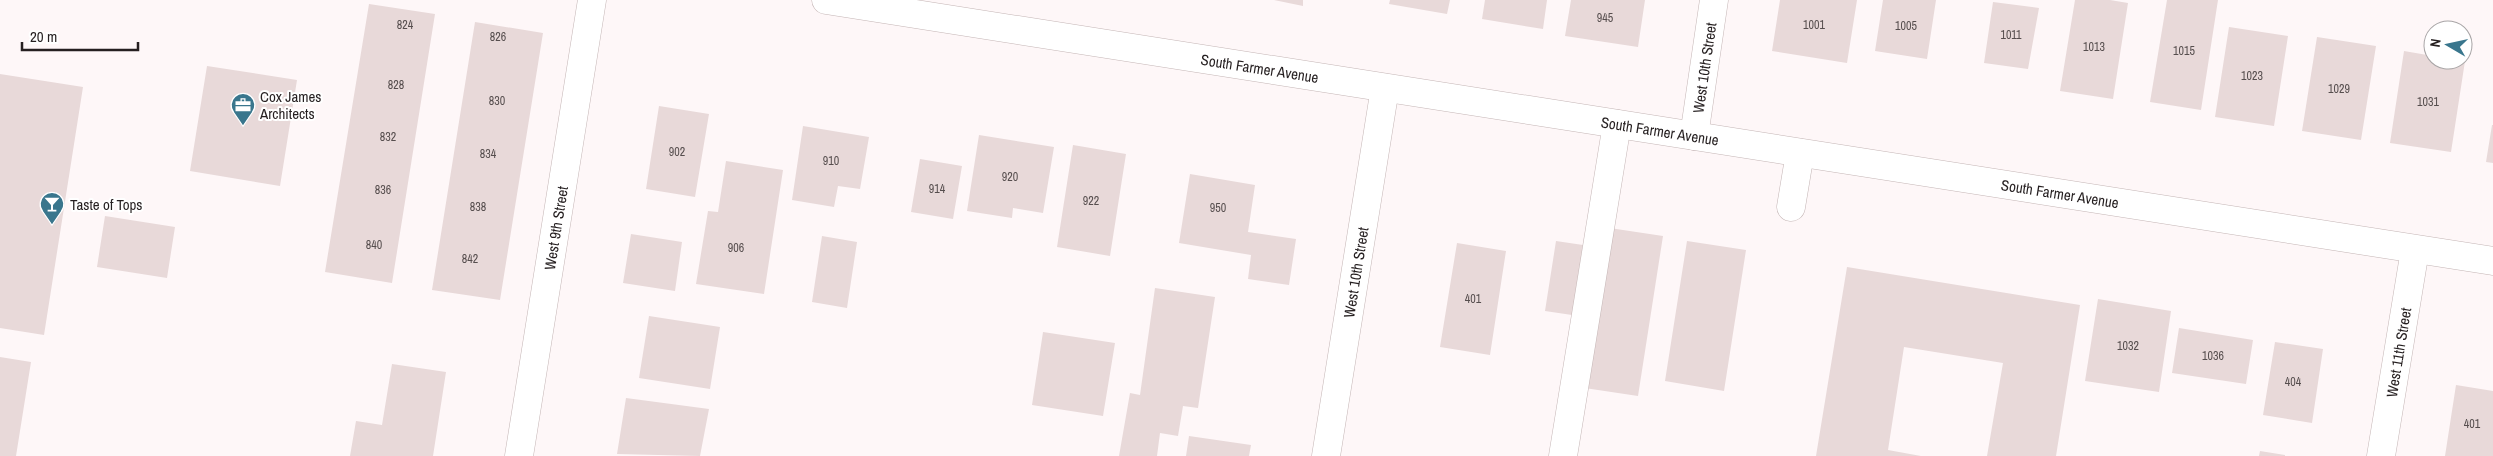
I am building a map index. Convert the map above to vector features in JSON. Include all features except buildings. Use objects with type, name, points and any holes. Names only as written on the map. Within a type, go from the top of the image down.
[{"type":"street","name":"West 9th Street","points":[[519,456],[592,0]]},
{"type":"street","name":"South Farmer Avenue","points":[[826,0],[2493,261]]},
{"type":"street","name":"West 10th Street","points":[[1694,136],[1714,0]]},
{"type":"street","name":"West 10th Street","points":[[1326,456],[1385,88]]},
{"type":"street","points":[[1563,456],[1617,124]]},
{"type":"street","points":[[1791,207],[1800,153]]},
{"type":"street","name":"West 11th Street","points":[[2381,456],[2415,250]]},
{"type":"place","name":"Cox James Architects","points":[[243,126]]},
{"type":"place","name":"Taste of Tops","points":[[52,225]]}]
